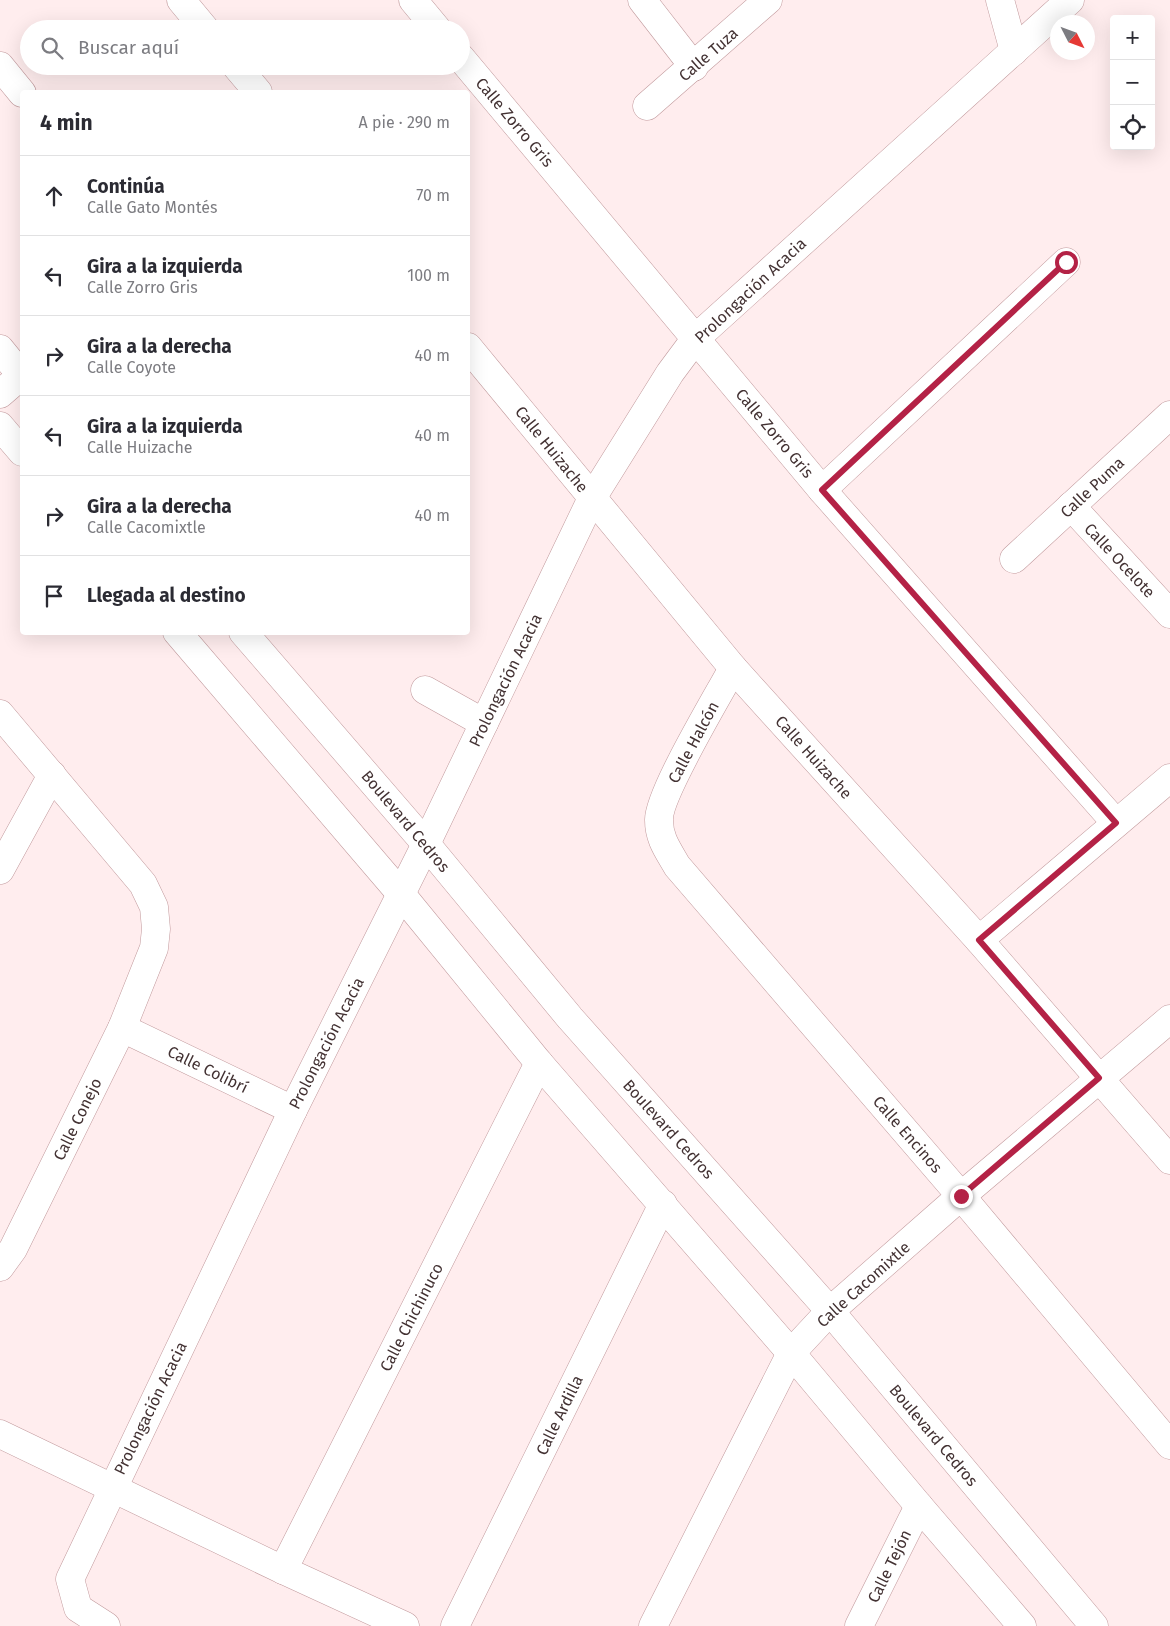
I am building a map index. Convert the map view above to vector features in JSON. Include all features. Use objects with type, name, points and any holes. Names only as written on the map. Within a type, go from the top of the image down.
[{"type":"street","points":[[182,0],[198,20]]},
{"type":"street","points":[[413,0],[430,20]]},
{"type":"street","points":[[642,0],[694,67]]},
{"type":"street","name":"Calle Tuza","points":[[647,106],[694,67],[768,0]]},
{"type":"street","points":[[1000,0],[1014,51]]},
{"type":"street","name":"Prolongación Acacia","points":[[106,1626],[78,1608],[70,1579],[112,1487],[293,1110],[426,844],[592,498],[670,374],[696,338],[1070,0]]},
{"type":"street","points":[[0,66],[20,91]]},
{"type":"street","name":"Calle Zorro Gris","points":[[470,69],[822,490],[1116,823]]},
{"type":"street","points":[[244,75],[256,90]]},
{"type":"street","points":[[822,490],[1066,262]]},
{"type":"street","points":[[0,349],[20,374]]},
{"type":"street","name":"Calle Huizache","points":[[470,349],[733,668],[979,940],[1170,1160]]},
{"type":"street","points":[[0,394],[20,378]]},
{"type":"street","name":"Calle Puma","points":[[1014,559],[1168,420]]},
{"type":"street","points":[[0,426],[20,450]]},
{"type":"street","name":"Calle Ocelote","points":[[1071,506],[1170,614]]},
{"type":"street","points":[[180,635],[401,894],[539,1063],[791,1352],[918,1506],[1022,1626]]},
{"type":"street","name":"Boulevard Cedros","points":[[246,635],[426,844],[570,1018],[830,1312],[1094,1626]]},
{"type":"street","name":"Calle Halcón","points":[[658,818],[666,794],[733,668]]},
{"type":"street","points":[[425,690],[484,723]]},
{"type":"street","name":"Calle Conejo","points":[[0,714],[143,884],[154,907],[156,929],[154,948],[122,1028],[13,1249],[0,1267]]},
{"type":"street","points":[[0,870],[52,775]]},
{"type":"street","points":[[979,940],[1170,778]]},
{"type":"street","name":"Calle Encinos","points":[[658,818],[660,838],[677,866],[961,1196],[1170,1445]]},
{"type":"street","name":"Calle Cacomixtle","points":[[653,1626],[791,1352],[830,1312],[961,1196],[1170,1019]]},
{"type":"street","name":"Calle Colibrí","points":[[122,1028],[293,1110]]},
{"type":"street","name":"Calle Chichinuco","points":[[283,1570],[539,1063]]},
{"type":"street","name":"Calle Ardilla","points":[[455,1626],[663,1204]]},
{"type":"street","points":[[0,1434],[404,1626]]},
{"type":"street","name":"Calle Tejón","points":[[859,1626],[918,1506]]},
{"type":"route","points":[[961,1196],[1099,1078],[979,940],[1116,823],[822,490],[1066,262]]}]
